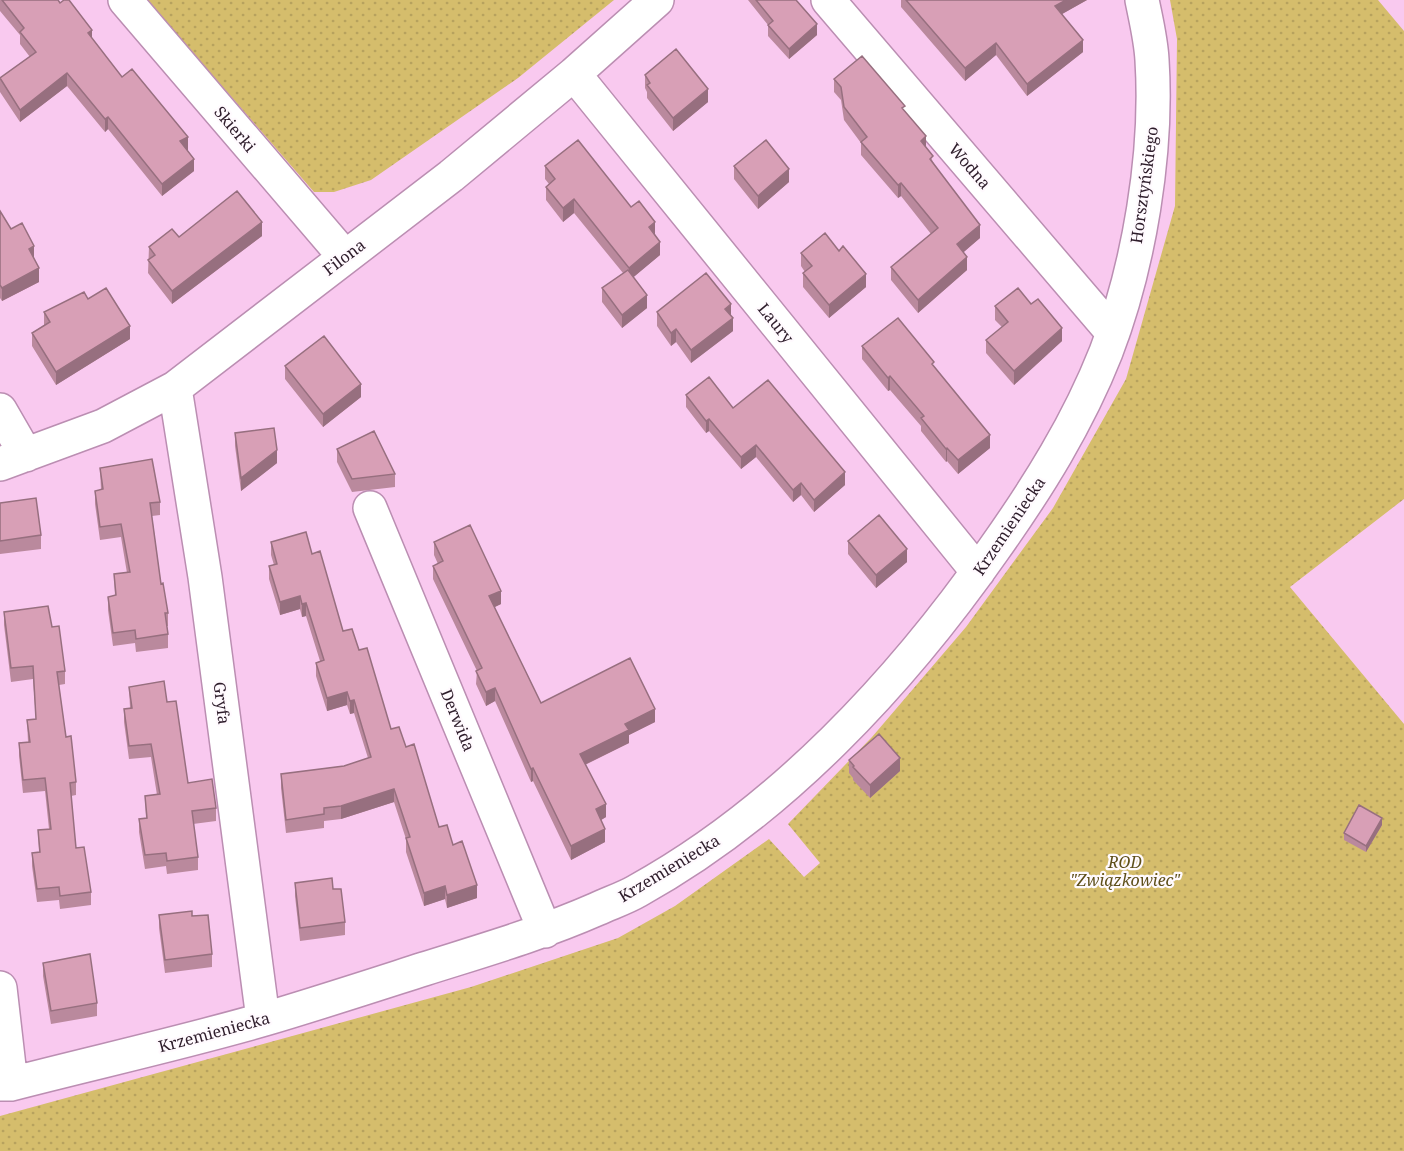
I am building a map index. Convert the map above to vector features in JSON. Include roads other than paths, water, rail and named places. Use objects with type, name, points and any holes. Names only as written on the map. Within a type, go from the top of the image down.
[{"type":"street","name":"Skierki","points":[[125,0],[345,257]]},
{"type":"street","name":"Filona","points":[[13,459],[103,426],[175,388],[451,176],[574,74],[657,0]]},
{"type":"street","name":"Wodna","points":[[828,0],[1113,333]]},
{"type":"street","name":"Horsztyńskiego","points":[[1113,333],[1132,263],[1146,194],[1154,125],[1152,57],[1142,0]]},
{"type":"street","name":"Laury","points":[[574,74],[978,572]]},
{"type":"street","name":"Krzemieniecka","points":[[6,1084],[263,1020],[545,931],[634,893],[705,850],[763,804],[820,753],[925,642],[1027,503],[1056,455],[1087,395],[1113,333]]},
{"type":"street","name":"Gryfa","points":[[175,388],[205,577],[263,1020]]},
{"type":"street","points":[[0,410],[13,459]]},
{"type":"street","name":"Derwida","points":[[370,508],[545,931]]},
{"type":"street","points":[[0,988],[6,1084]]},
{"type":"park label","name":"ROD \"Związkowiec\"","points":[[1125,871]]}]
